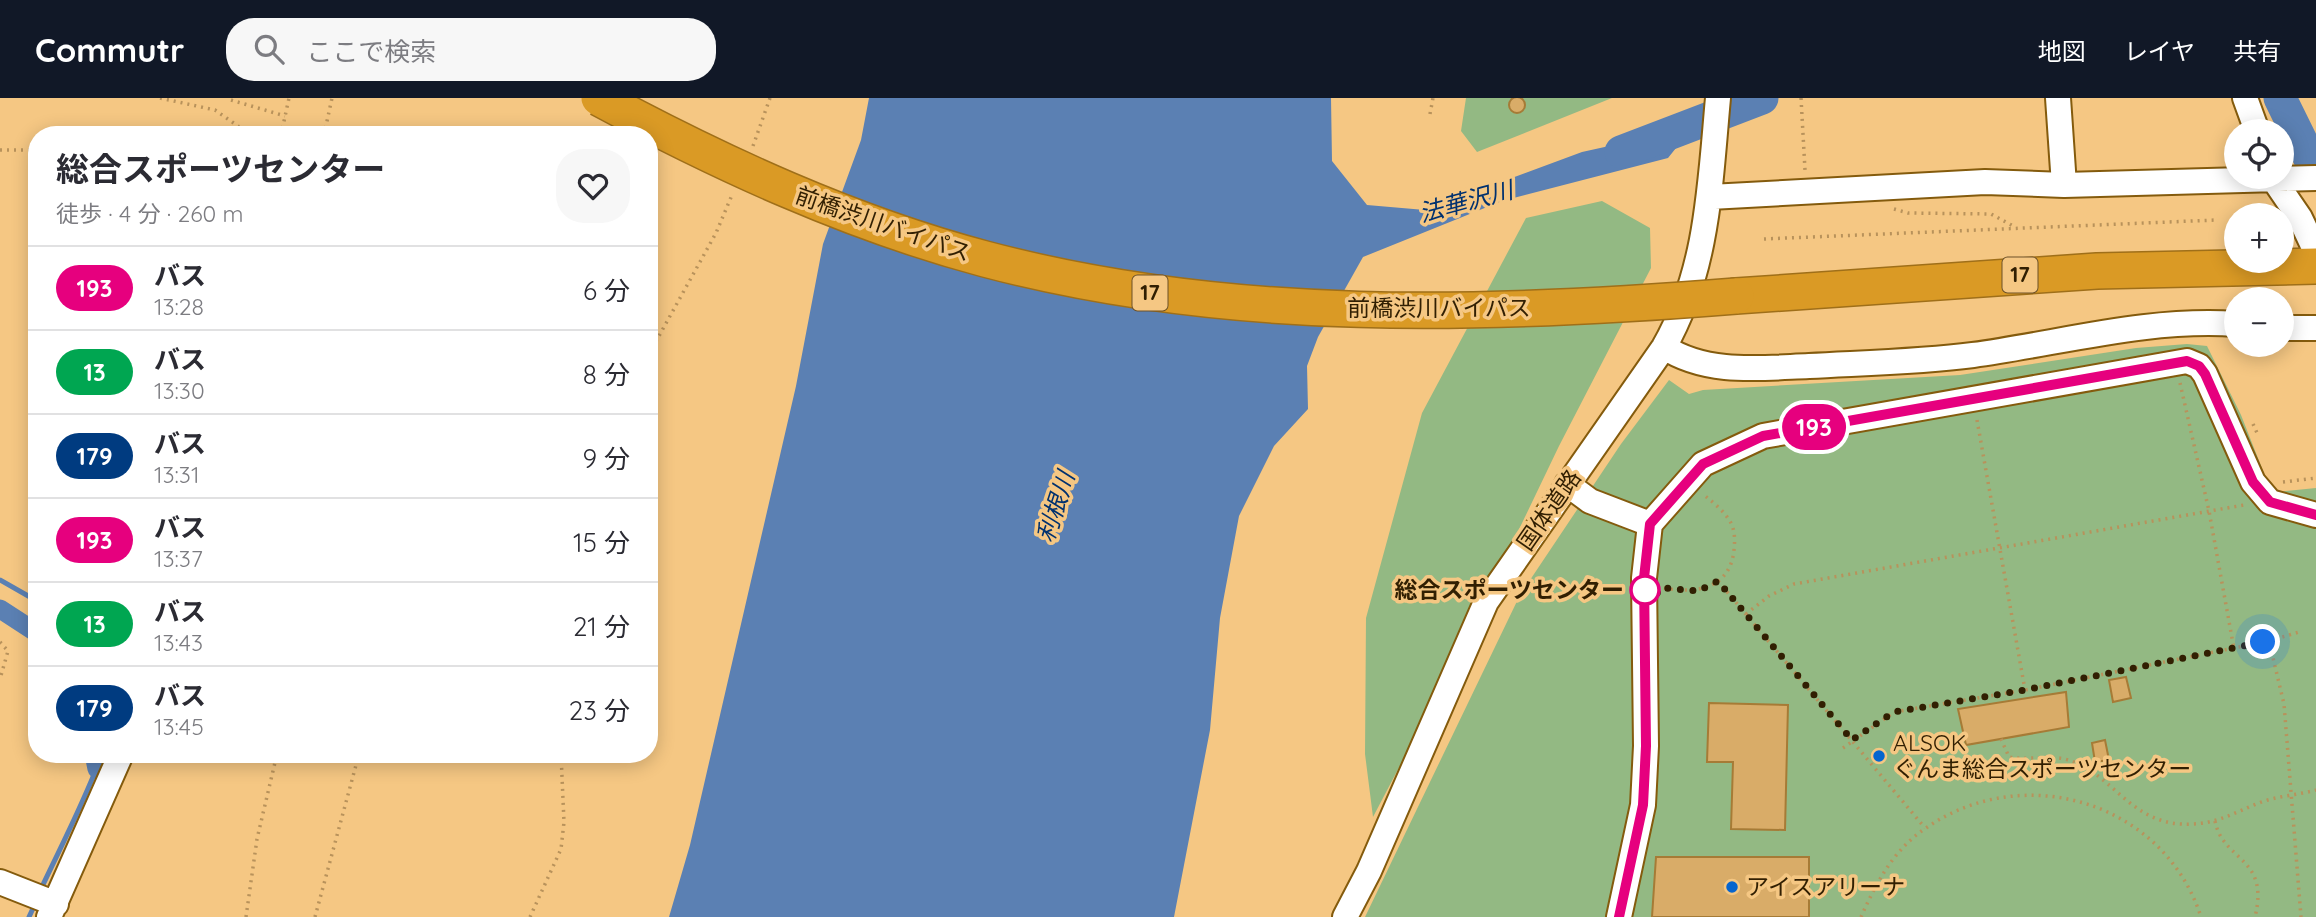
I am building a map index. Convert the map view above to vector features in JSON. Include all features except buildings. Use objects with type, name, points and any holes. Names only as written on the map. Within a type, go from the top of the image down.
[{"type":"highway","name":"前橋渋川バイパス","points":[[599,98],[653,126]]},
{"type":"highway","name":"前橋渋川バイパス","points":[[658,129],[724,163],[845,214],[984,259],[1091,283],[1226,302],[1357,309],[1574,307],[2097,271],[2312,262]]},
{"type":"street","name":"国体道路","points":[[1345,917],[1369,871],[1486,602],[1664,347],[1685,307],[1694,280],[1710,197],[1718,98]]},
{"type":"street","points":[[2058,98],[2064,185]]},
{"type":"street","points":[[2245,98],[2253,119]]},
{"type":"street","points":[[2294,178],[2316,178]]},
{"type":"street","points":[[1710,197],[1985,182],[2064,185],[2224,180]]},
{"type":"street","points":[[2283,189],[2300,218],[2312,262]]},
{"type":"street","points":[[1664,347],[1686,360],[1721,366],[1761,368],[1972,355],[2152,325],[2224,324]]},
{"type":"street","points":[[2294,328],[2316,328]]},
{"type":"street","points":[[1619,917],[1643,805],[1646,746],[1644,578],[1650,524],[1703,464],[1763,436],[2187,361],[2199,366],[2205,374],[2253,482],[2270,502],[2316,515]]},
{"type":"street","points":[[1567,484],[1590,501],[1650,524]]},
{"type":"street","points":[[0,882],[24,890],[52,908],[117,763]]},
{"type":"path","points":[[160,98],[215,110],[238,126]]},
{"type":"path","points":[[251,106],[254,98]]},
{"type":"path","points":[[283,126],[289,98]]},
{"type":"path","points":[[326,126],[332,98]]},
{"type":"path","points":[[752,147],[770,98]]},
{"type":"path","points":[[1430,114],[1433,98]]},
{"type":"path","points":[[230,100],[285,117]]},
{"type":"path","points":[[1801,101],[1807,193]]},
{"type":"path","points":[[0,150],[28,150]]},
{"type":"path","points":[[658,338],[716,233],[737,184]]},
{"type":"path","points":[[1857,190],[1877,203],[1908,213],[1991,214],[2017,228]]},
{"type":"path","points":[[1764,239],[2216,220]]},
{"type":"path","points":[[2179,379],[2209,511],[2234,649]]},
{"type":"path","points":[[1976,414],[2025,690]]},
{"type":"path","points":[[2279,483],[2316,478]]},
{"type":"path","points":[[1659,593],[1664,588],[1698,591],[1718,581],[1732,561],[1734,531],[1722,511],[1702,491]]},
{"type":"path","points":[[1746,614],[1769,596],[1794,584],[2244,505]]},
{"type":"path","points":[[1718,581],[1925,828]]},
{"type":"path","points":[[1843,748],[1894,712],[2025,690],[2234,649],[2299,632]]},
{"type":"path","points":[[2269,641],[2284,704],[2301,917]]},
{"type":"path","points":[[0,642],[8,652],[0,679]]},
{"type":"path","points":[[2001,739],[2009,757],[2068,760],[2084,768],[2147,815],[2192,825],[2215,821],[2260,802],[2316,790]]},
{"type":"path","points":[[246,917],[257,839],[275,763]]},
{"type":"path","points":[[315,917],[357,763]]},
{"type":"path","points":[[530,917],[561,849],[564,822],[561,763]]},
{"type":"path","points":[[1861,917],[1875,885],[1897,854],[1925,828],[1960,808],[1998,797],[2038,793],[2077,799],[2114,814],[2147,836],[2175,865],[2195,899],[2200,917]]},
{"type":"path","points":[[2215,821],[2217,833],[2252,872],[2261,894],[2255,917]]},
{"type":"green space","points":[[1466,98],[1612,98],[1477,152],[1461,131]]},
{"type":"green space","points":[[1602,201],[1650,228],[1651,268],[1559,446],[1466,640],[1373,817],[1365,754],[1366,618],[1422,413],[1526,218]]},
{"type":"green space","name":"ALSOK ぐんま総合スポーツセンター","points":[[2187,344],[2207,346],[2241,415],[2265,476],[2276,492],[2316,488],[2316,917],[1365,917],[1520,595],[1621,444],[1669,380],[1689,394],[1703,390],[1960,375],[2136,348]]},
{"type":"water","name":"利根川","points":[[869,98],[1331,98],[1332,161],[1367,205],[1425,210],[1582,152],[1659,135],[1680,143],[1668,158],[1502,201],[1363,257],[1318,337],[1307,366],[1308,409],[1274,446],[1239,516],[1220,618],[1210,730],[1174,917],[669,917],[690,845],[796,386],[823,244],[861,140]]},
{"type":"waterway","name":"法華沢川","points":[[1621,152],[1762,98]]},
{"type":"waterway","points":[[2280,98],[2316,171]]},
{"type":"waterway","points":[[0,580],[28,596]]},
{"type":"waterway","points":[[0,609],[28,627]]},
{"type":"waterway","points":[[96,763],[97,769]]},
{"type":"waterway","points":[[40,891],[98,763]]},
{"type":"waterway","points":[[29,917],[35,904]]},
{"type":"bus line","name":"193","points":[[1619,917],[1643,805],[1646,746],[1644,578],[1650,524],[1703,464],[1763,436],[2187,361],[2199,366],[2205,374],[2253,482],[2270,502],[2316,515]]},
{"type":"place","name":"総合スポーツセンター","points":[[1645,590]]},
{"type":"place","name":"ALSOK ぐんま総合スポーツセンター","points":[[1879,756]]},
{"type":"place","name":"アイスアリーナ","points":[[1732,887]]},
{"type":"route","points":[[1645,590],[1659,593],[1664,588],[1684,592],[1698,591],[1718,581],[1852,740],[1894,712],[2025,690],[2263,642]]}]
